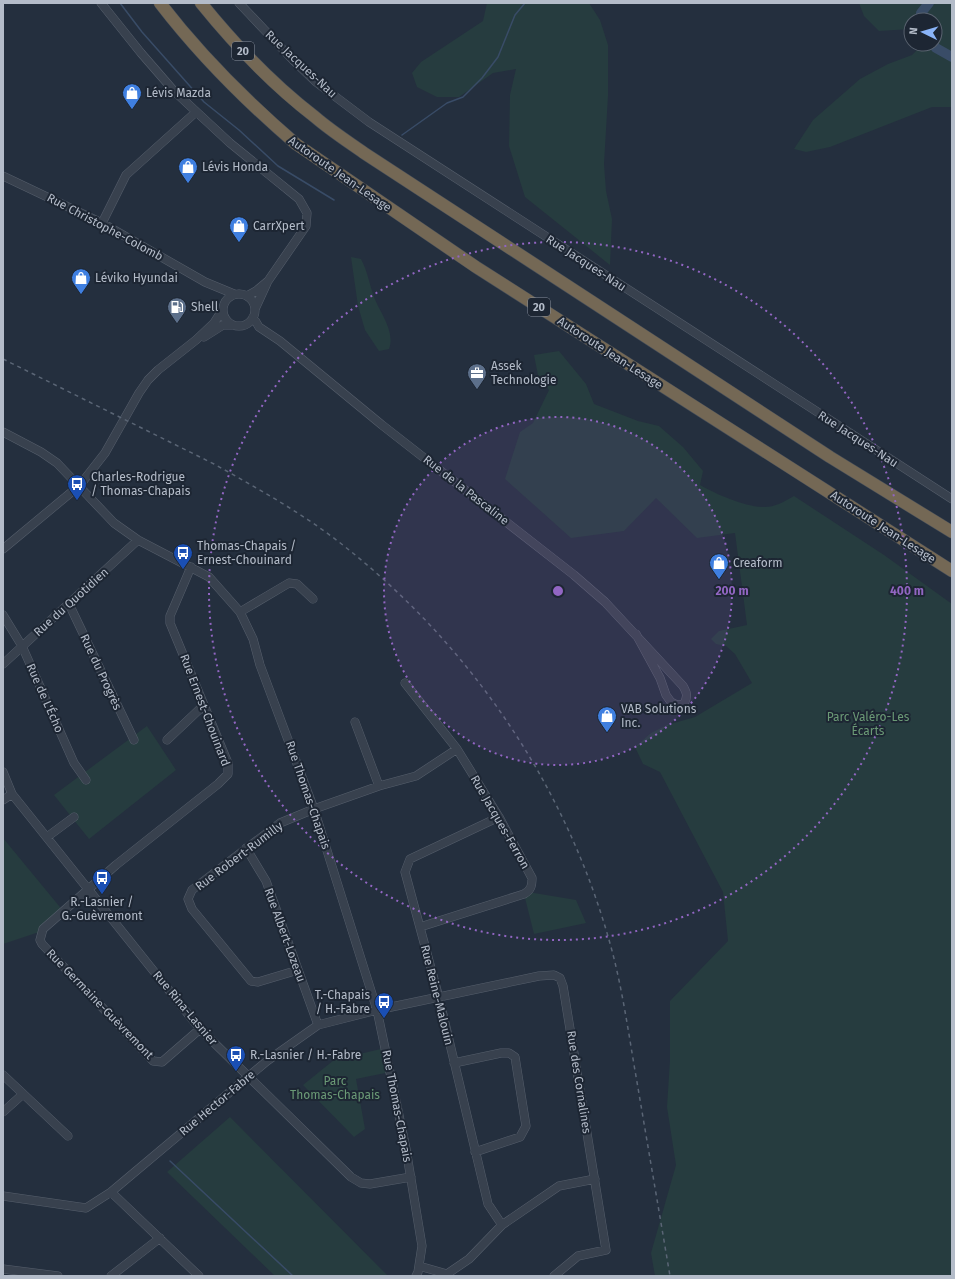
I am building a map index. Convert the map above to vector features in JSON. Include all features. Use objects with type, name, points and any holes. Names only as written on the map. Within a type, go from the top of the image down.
[{"type":"highway","points":[[155,3],[182,31]]},
{"type":"highway","name":"Autoroute Jean-Lesage","points":[[160,3],[211,64],[274,126],[296,144],[476,267],[952,571]]},
{"type":"highway","name":"20","points":[[201,3],[238,47],[289,95],[314,117],[364,153],[830,457],[952,532]]},
{"type":"street","points":[[102,3],[141,53],[174,91],[230,143],[299,199],[307,213],[306,226],[268,281],[256,292],[248,296]]},
{"type":"street","name":"Rue Jacques-Nau","points":[[239,3],[272,39],[316,82],[369,122],[952,499]]},
{"type":"street","points":[[102,223],[120,184],[126,175],[196,112]]},
{"type":"street","name":"Rue Christophe-Colomb","points":[[3,176],[102,223],[205,282],[234,294]]},
{"type":"street","points":[[196,340],[203,338],[223,325],[243,326],[251,322],[268,281]]},
{"type":"street","name":"Rue Christophe-Colomb","points":[[205,282],[218,292],[224,306]]},
{"type":"street","points":[[3,549],[80,485],[106,453],[139,393],[148,380],[214,323],[228,298],[234,294],[248,296],[254,302],[254,313]]},
{"type":"street","points":[[224,306],[225,318],[232,325]]},
{"type":"street","name":"Rue de la Pascaline","points":[[254,313],[258,326],[280,341],[290,351],[574,575],[605,602],[636,634],[683,686],[687,697],[684,704],[677,706],[671,702],[666,695],[660,678],[636,634]]},
{"type":"street","name":"Rue de la Pascaline","points":[[243,326],[253,329],[290,351]]},
{"type":"street","name":"Rue Thomas-Chapais","points":[[3,432],[52,459],[80,485],[114,523],[138,540],[209,577],[240,612],[253,639],[263,672],[314,809],[378,1010],[411,1177],[422,1246],[416,1276]]},
{"type":"street","name":"Rue du Quotidien","points":[[3,664],[138,540]]},
{"type":"street","name":"Rue Ernest-Chouinard","points":[[89,890],[116,865],[218,784],[228,774],[228,763],[170,623],[170,616],[191,567]]},
{"type":"street","points":[[240,612],[289,583],[297,584],[313,599]]},
{"type":"street","name":"Rue du Progrès","points":[[69,604],[134,740]]},
{"type":"street","name":"Rue de L'Écho","points":[[3,615],[22,646],[74,764],[86,780]]},
{"type":"street","name":"Rue Jacques-Ferron","points":[[405,683],[457,749],[500,817],[532,878],[532,886],[528,892],[420,927]]},
{"type":"street","points":[[167,740],[204,705]]},
{"type":"street","points":[[356,722],[379,786]]},
{"type":"street","name":"Rue Robert-Rumilly","points":[[298,970],[258,982],[251,981],[192,909],[188,900],[192,890],[280,823],[314,809],[379,786],[416,776],[457,749]]},
{"type":"street","name":"Rue Rina-Lasnier","points":[[3,772],[12,794],[200,1029],[248,1077],[351,1177],[361,1183],[370,1184],[411,1177]]},
{"type":"street","points":[[3,800],[12,794]]},
{"type":"street","points":[[47,837],[74,817]]},
{"type":"street","name":"Rue Reine-Malouin","points":[[500,817],[410,859],[405,872],[439,998],[488,1204],[502,1225]]},
{"type":"street","name":"Rue Albert-Lozeau","points":[[246,848],[266,881],[318,1025]]},
{"type":"street","name":"Rue Germaine-Guèvremont","points":[[89,890],[43,929],[40,940],[42,944],[153,1061],[162,1062],[200,1029]]},
{"type":"street","name":"Rue des Cornalines","points":[[439,998],[540,976],[554,975],[560,978],[563,986],[606,1250],[578,1256],[554,1276]]},
{"type":"street","name":"Rue Hector-Fabre","points":[[3,1196],[86,1208],[111,1192],[267,1061],[318,1025],[378,1010],[439,998]]},
{"type":"street","points":[[454,1063],[501,1053],[509,1053],[516,1057],[526,1126],[520,1137],[475,1152]]},
{"type":"street","points":[[3,1075],[68,1136]]},
{"type":"street","points":[[3,1112],[23,1094]]},
{"type":"street","points":[[419,1266],[447,1274],[469,1259],[502,1225],[559,1186],[595,1179]]},
{"type":"street","points":[[111,1192],[199,1276]]},
{"type":"street","points":[[110,1276],[160,1238]]},
{"type":"street","points":[[3,1269],[58,1276]]},
{"type":"green space","points":[[487,3],[589,3],[600,20],[608,45],[608,96],[604,164],[606,191],[612,219],[610,265],[525,197],[509,146],[510,95],[516,69],[493,73],[459,97],[437,97],[417,87],[412,73],[421,62],[483,21]]},
{"type":"green space","points":[[859,3],[952,3],[952,107],[932,107],[830,147],[806,152],[794,149],[813,120],[860,79],[888,64],[912,55],[915,52],[943,52],[943,12],[903,12],[903,30],[879,31],[864,16]]},
{"type":"green space","points":[[351,257],[361,259],[365,267],[375,300],[386,321],[391,342],[389,349],[379,351],[365,330],[358,306]]},
{"type":"green space","name":"Parc Valéro-Les Écarts","points":[[559,351],[586,384],[594,404],[638,421],[659,426],[683,447],[703,471],[700,485],[730,499],[755,506],[774,506],[794,496],[884,555],[952,604],[952,1276],[655,1276],[651,1253],[676,1165],[667,1107],[670,1060],[670,1001],[728,941],[723,892],[660,772],[643,764],[635,747],[651,733],[667,725],[695,717],[752,683],[735,654],[726,646],[716,644],[711,639],[719,631],[747,625],[735,533],[697,538],[656,498],[624,531],[571,538],[505,479],[520,432],[533,423],[549,390],[538,375],[534,355]]},
{"type":"green space","points":[[147,726],[176,770],[89,839],[54,795]]},
{"type":"green space","points":[[3,838],[64,912],[40,934],[36,933],[3,944]]},
{"type":"green space","points":[[528,892],[576,900],[586,923],[534,934],[524,894]]},
{"type":"green space","name":"Parc Thomas-Chapais","points":[[385,1048],[390,1072],[356,1079],[365,1129],[354,1137],[303,1085],[334,1060]]},
{"type":"green space","points":[[230,1117],[388,1276],[275,1276],[167,1172]]},
{"type":"waterway","points":[[120,3],[142,32],[204,102],[239,130],[278,166],[334,200]]},
{"type":"waterway","points":[[402,135],[447,103],[463,97],[482,78],[498,57],[515,15],[525,3]]},
{"type":"waterway","points":[[922,12],[929,3]]},
{"type":"waterway","points":[[943,52],[952,57]]},
{"type":"waterway","points":[[170,1161],[293,1276]]},
{"type":"railway","points":[[3,359],[214,464],[278,501],[324,531],[386,582],[431,626],[471,673],[508,722],[540,775],[568,830],[592,888],[611,947],[626,1014],[670,1276]]},
{"type":"place","name":"Lévis Mazda","points":[[132,110]]},
{"type":"place","name":"Lévis Honda","points":[[188,184]]},
{"type":"place","name":"CarrXpert","points":[[239,243]]},
{"type":"place","name":"Léviko Hyundai","points":[[81,295]]},
{"type":"place","name":"Shell","points":[[177,324]]},
{"type":"place","name":"Assek Technologie","points":[[477,390]]},
{"type":"place","name":"Charles-Rodrigue / Thomas-Chapais","points":[[77,501]]},
{"type":"place","name":"Thomas-Chapais / Ernest-Chouinard","points":[[183,570]]},
{"type":"place","name":"Creaform","points":[[719,580]]},
{"type":"place","name":"VAB Solutions Inc.","points":[[607,733]]},
{"type":"place","name":"R.-Lasnier / G.-Guèvremont","points":[[102,895]]},
{"type":"place","name":"T.-Chapais / H.-Fabre","points":[[384,1019]]},
{"type":"place","name":"R.-Lasnier / H.-Fabre","points":[[236,1072]]}]
